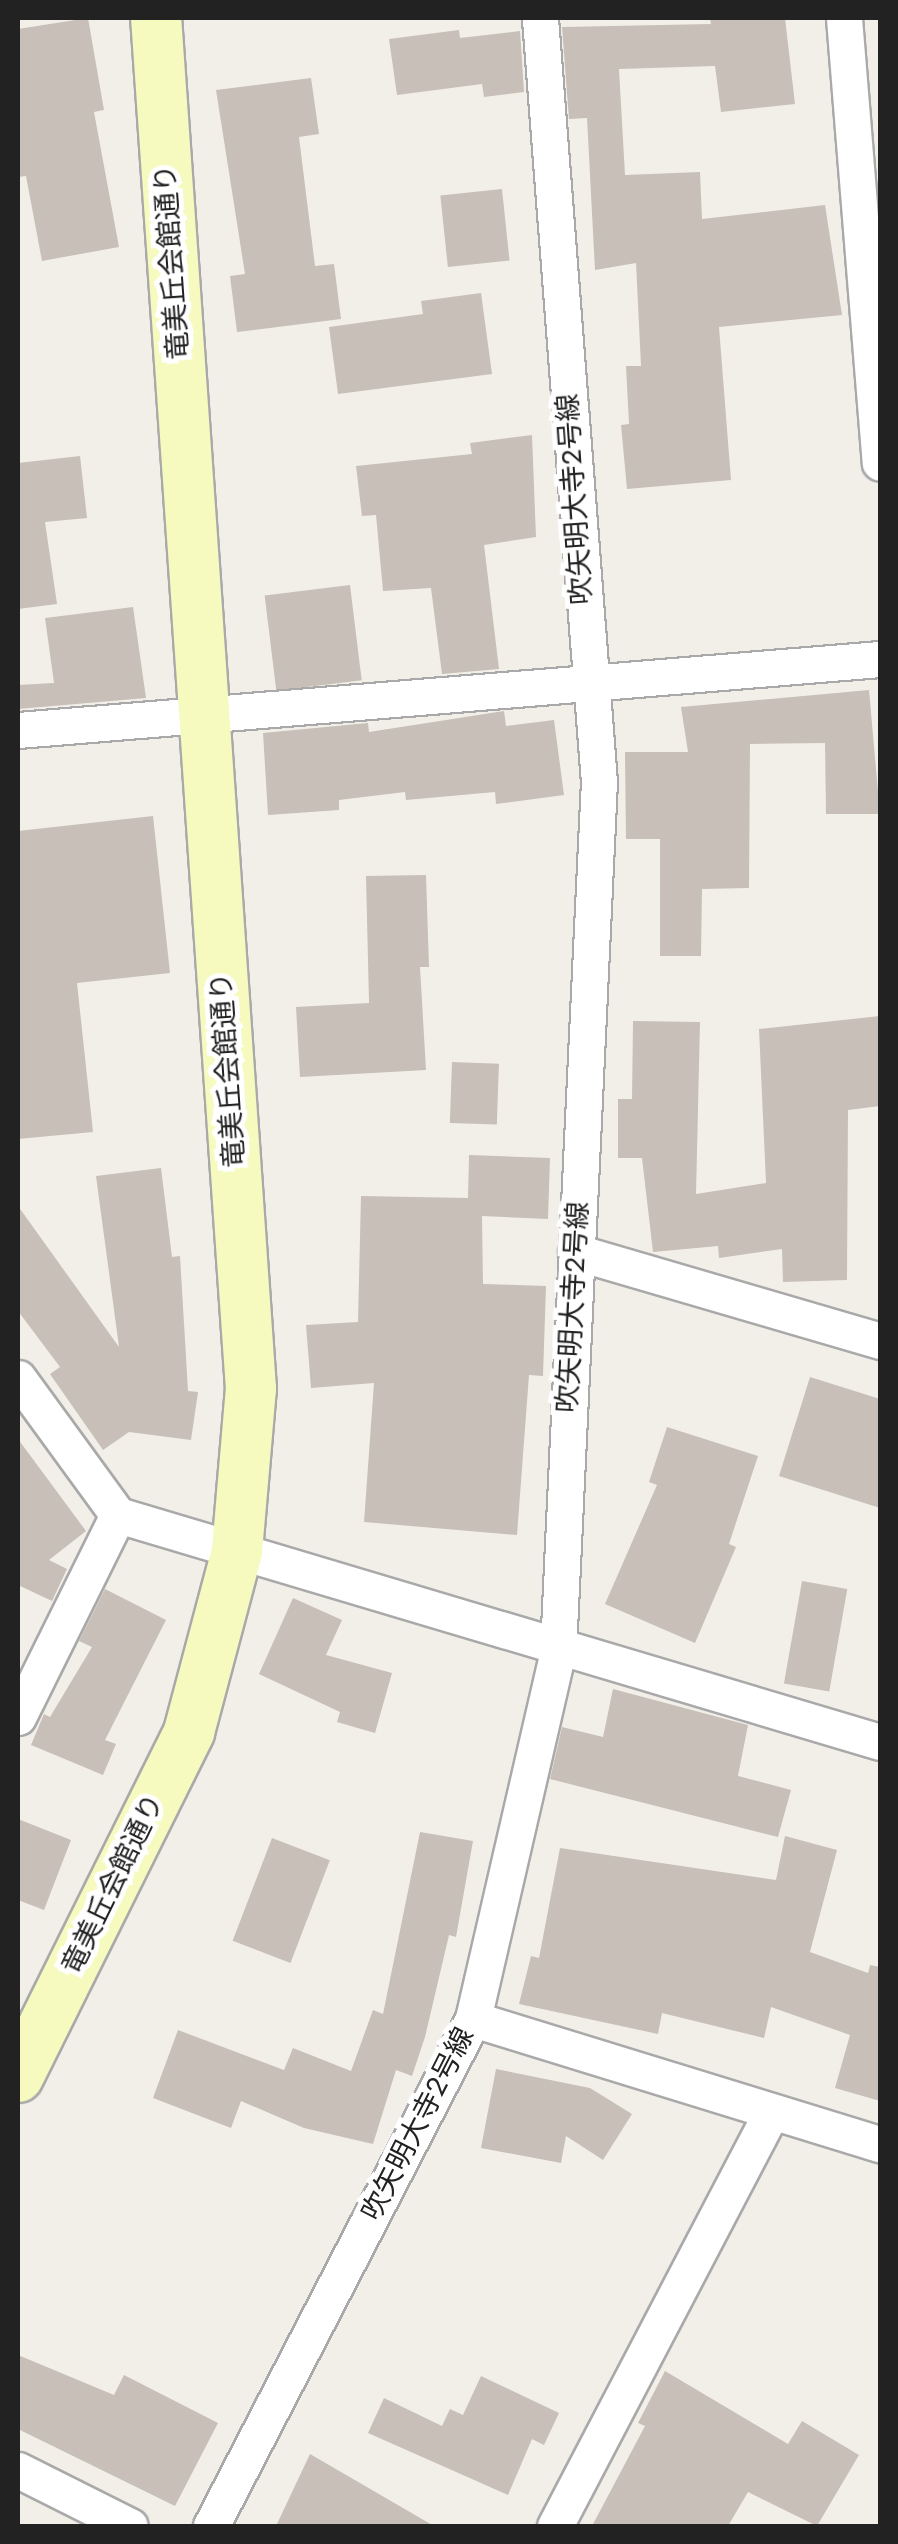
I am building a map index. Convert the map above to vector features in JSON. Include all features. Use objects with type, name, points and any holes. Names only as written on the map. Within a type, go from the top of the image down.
[{"type":"street","name":"竜美丘会館通り","points":[[18,2077],[29,2023],[189,1732],[237,1551],[252,1389],[201,715],[156,18]]},
{"type":"street","name":"吹矢明大寺2号線","points":[[211,2526],[473,2019],[558,1650],[599,782],[540,18]]},
{"type":"street","points":[[844,18],[880,463]]},
{"type":"street","points":[[18,730],[589,686],[880,659]]},
{"type":"street","points":[[576,1252],[880,1341]]},
{"type":"street","points":[[18,1378],[118,1516],[558,1650],[880,1742]]},
{"type":"street","points":[[18,1717],[118,1516]]},
{"type":"street","points":[[473,2019],[880,2144]]},
{"type":"street","points":[[555,2526],[771,2113]]},
{"type":"street","points":[[18,2470],[130,2526]]},
{"type":"building","points":[[88,18],[104,110],[94,112],[119,247],[42,261],[26,176],[18,177],[18,29]]},
{"type":"building","points":[[710,18],[785,18],[795,104],[721,112],[715,66],[619,69],[625,175],[700,172],[702,219],[825,205],[842,315],[719,327],[731,480],[627,489],[621,425],[629,424],[626,366],[641,366],[636,263],[595,270],[587,118],[569,119],[562,27],[711,24]]},
{"type":"building","points":[[459,30],[460,38],[520,31],[524,92],[484,97],[482,84],[397,95],[389,39]]},
{"type":"building","points":[[311,78],[319,134],[299,137],[315,266],[334,264],[341,319],[237,332],[230,276],[245,274],[216,90]]},
{"type":"building","points":[[502,189],[510,261],[448,267],[440,195]]},
{"type":"building","points":[[481,293],[492,374],[338,394],[329,327],[423,314],[421,301]]},
{"type":"building","points":[[532,435],[536,537],[484,545],[499,669],[442,674],[431,588],[383,591],[376,515],[362,516],[356,466],[472,454],[470,443]]},
{"type":"building","points":[[80,456],[87,518],[45,522],[57,604],[18,609],[18,463]]},
{"type":"building","points":[[350,585],[362,680],[276,691],[265,595]]},
{"type":"building","points":[[133,607],[146,698],[18,709],[18,685],[54,683],[45,618]]},
{"type":"building","points":[[869,690],[880,814],[826,814],[825,743],[750,744],[749,888],[702,889],[701,956],[660,956],[660,839],[626,839],[625,752],[688,752],[681,707]]},
{"type":"building","points":[[504,711],[506,726],[554,720],[564,795],[496,804],[495,792],[406,800],[405,792],[339,800],[339,810],[268,815],[263,733],[368,723],[369,732]]},
{"type":"building","points":[[153,816],[170,973],[77,983],[93,1132],[18,1139],[18,831]]},
{"type":"building","points":[[426,875],[429,967],[420,967],[426,1070],[300,1077],[296,1007],[369,1003],[366,876]]},
{"type":"building","points":[[880,1016],[880,1106],[848,1110],[847,1280],[783,1282],[782,1249],[719,1258],[718,1246],[653,1252],[642,1158],[618,1158],[618,1099],[632,1099],[633,1021],[700,1022],[696,1194],[766,1183],[759,1029]]},
{"type":"building","points":[[452,1062],[499,1064],[497,1125],[450,1123]]},
{"type":"building","points":[[469,1155],[550,1158],[548,1219],[482,1216],[483,1284],[546,1286],[543,1376],[529,1375],[517,1535],[364,1522],[374,1383],[311,1388],[306,1325],[358,1322],[361,1196],[468,1198]]},
{"type":"building","points":[[161,1168],[172,1257],[180,1256],[188,1391],[198,1392],[191,1440],[129,1432],[103,1450],[50,1374],[60,1367],[18,1311],[18,1206],[119,1347],[96,1176]]},
{"type":"building","points":[[810,1377],[880,1399],[880,1508],[779,1476]]},
{"type":"building","points":[[667,1427],[758,1456],[729,1544],[736,1547],[695,1643],[605,1604],[657,1485],[649,1482]]},
{"type":"building","points":[[18,1439],[86,1531],[49,1560],[67,1569],[52,1601],[18,1585]]},
{"type":"building","points":[[802,1581],[847,1589],[829,1691],[784,1683]]},
{"type":"building","points":[[105,1589],[166,1620],[105,1740],[116,1744],[103,1775],[31,1745],[44,1714],[50,1717],[92,1647],[79,1641]]},
{"type":"building","points":[[293,1598],[342,1620],[326,1655],[392,1673],[375,1733],[337,1722],[340,1712],[259,1674]]},
{"type":"building","points":[[613,1689],[748,1725],[738,1776],[791,1790],[778,1837],[550,1779],[562,1727],[603,1737]]},
{"type":"building","points":[[18,1819],[71,1840],[44,1910],[18,1900]]},
{"type":"building","points":[[420,1832],[473,1841],[456,1937],[449,1935],[425,2037],[412,2076],[396,2070],[373,2144],[304,2128],[241,2101],[231,2128],[153,2098],[178,2030],[284,2070],[293,2048],[351,2071],[373,2010],[383,2014]]},
{"type":"building","points":[[785,1836],[837,1850],[810,1952],[868,1973],[870,1965],[880,1967],[880,2101],[835,2088],[850,2035],[771,2007],[764,2038],[662,2013],[658,2034],[519,2004],[531,1956],[539,1958],[560,1848],[776,1880]]},
{"type":"building","points":[[272,1838],[330,1860],[290,1963],[233,1941]]},
{"type":"building","points":[[496,2069],[590,2088],[632,2114],[603,2160],[566,2136],[561,2163],[481,2148]]},
{"type":"building","points":[[18,2355],[114,2395],[124,2375],[218,2423],[175,2506],[18,2429]]},
{"type":"building","points":[[665,2371],[788,2444],[802,2421],[859,2455],[817,2526],[748,2492],[728,2526],[592,2526],[645,2426],[638,2423]]},
{"type":"building","points":[[481,2376],[559,2413],[544,2445],[532,2439],[508,2495],[368,2433],[384,2398],[442,2426],[450,2409],[463,2415]]},
{"type":"building","points":[[310,2454],[434,2526],[276,2526]]}]
